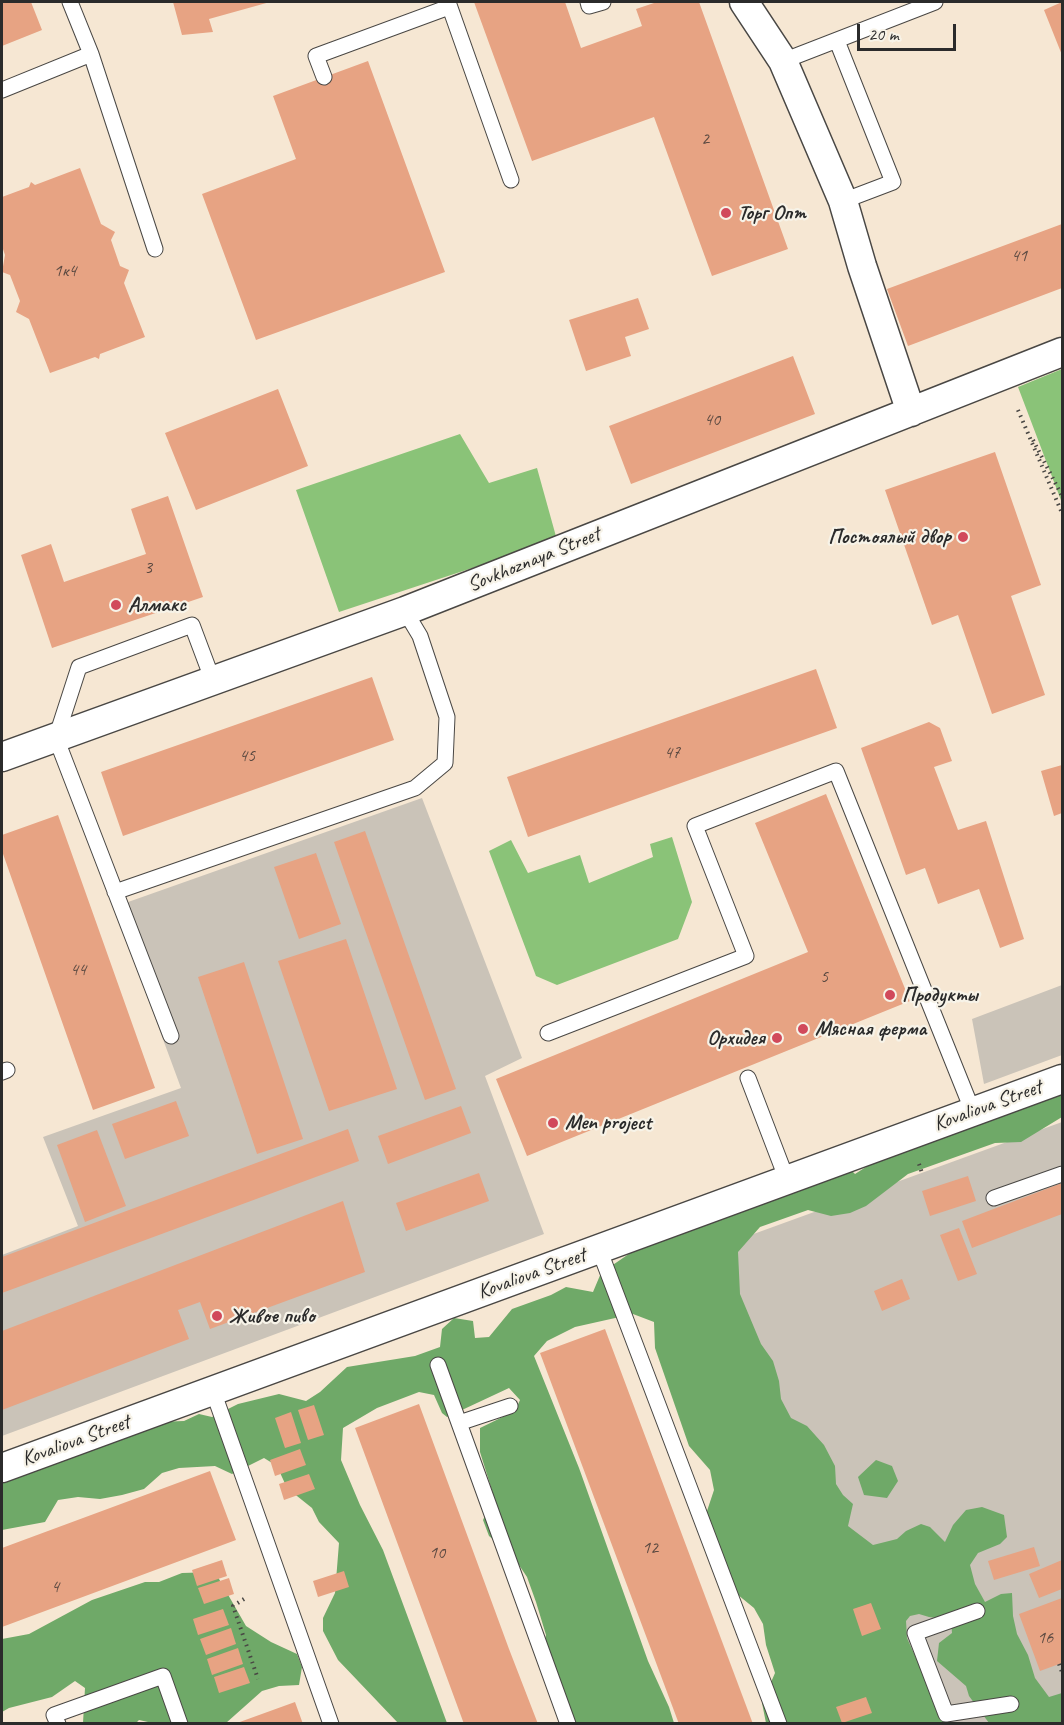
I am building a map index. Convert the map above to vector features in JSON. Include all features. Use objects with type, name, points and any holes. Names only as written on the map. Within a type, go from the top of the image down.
[{"type":"street","points":[[744,2],[783,61],[843,201],[862,266],[911,412]]},
{"type":"street","name":"Sovkhoznaya Street","points":[[3,751],[56,738],[405,611],[1062,352]]},
{"type":"street","name":"Kovaliova Street","points":[[2,1468],[1062,1079]]},
{"type":"lane","points":[[70,2],[91,54],[155,249]]},
{"type":"lane","points":[[588,2],[589,6],[603,2]]},
{"type":"lane","points":[[783,61],[935,2]]},
{"type":"lane","points":[[324,77],[316,56],[448,4],[511,180]]},
{"type":"lane","points":[[837,40],[893,182],[843,201]]},
{"type":"lane","points":[[2,90],[91,54]]},
{"type":"lane","points":[[115,892],[415,788],[445,763],[447,717],[420,636],[405,611]]},
{"type":"lane","points":[[171,1036],[56,738],[79,667],[192,625],[213,681]]},
{"type":"lane","points":[[548,1033],[746,956],[695,826],[836,771],[973,1112]]},
{"type":"lane","points":[[748,1078],[787,1180]]},
{"type":"lane","points":[[994,1198],[1062,1174]]},
{"type":"lane","points":[[599,1249],[779,1724]]},
{"type":"lane","points":[[438,1365],[568,1724]]},
{"type":"lane","points":[[213,1391],[331,1724]]},
{"type":"lane","points":[[459,1423],[510,1406]]},
{"type":"lane","points":[[977,1611],[915,1633],[946,1714],[1011,1704]]},
{"type":"lane","points":[[58,1724],[54,1715],[163,1676],[180,1724]]},
{"type":"path","points":[[1062,496],[1018,410],[1062,513]]},
{"type":"path","points":[[919,1164],[922,1173]]},
{"type":"path","points":[[244,1599],[233,1606],[258,1679]]},
{"type":"path","points":[[1059,1664],[1062,1672]]},
{"type":"shaded area","points":[[422,798],[522,1058],[485,1076],[544,1234],[2,1436],[2,1255],[78,1226],[43,1137],[181,1088],[114,907]]},
{"type":"shaded area","points":[[1062,985],[1062,1055],[984,1084],[972,1019]]},
{"type":"shaded area","points":[[1062,1122],[1062,1723],[892,1723],[715,1248]]},
{"type":"green space","points":[[1062,369],[1062,503],[1018,387]]},
{"type":"green space","points":[[460,434],[489,483],[537,468],[557,540],[339,612],[296,490]]},
{"type":"green space","points":[[672,837],[692,902],[678,939],[557,985],[536,976],[489,851],[511,840],[528,873],[580,855],[589,883],[653,857],[650,844]]},
{"type":"green space","points":[[1062,1087],[1062,1117],[1021,1142],[995,1143],[908,1174],[866,1206],[850,1213],[831,1216],[808,1210],[760,1227],[738,1252],[740,1294],[761,1344],[773,1361],[781,1399],[791,1418],[807,1426],[824,1445],[835,1466],[836,1484],[853,1504],[848,1526],[873,1545],[897,1539],[906,1531],[921,1524],[930,1527],[945,1542],[953,1525],[966,1510],[982,1507],[1004,1515],[1007,1537],[1000,1544],[978,1553],[970,1565],[975,1584],[985,1602],[1001,1594],[1012,1593],[1017,1634],[1028,1655],[1035,1678],[1049,1697],[1062,1693],[1062,1723],[989,1723],[969,1696],[966,1686],[937,1661],[939,1643],[952,1633],[951,1620],[919,1614],[910,1616],[906,1621],[907,1638],[945,1723],[766,1723],[762,1703],[775,1673],[766,1645],[763,1624],[754,1608],[732,1590],[705,1517],[714,1490],[710,1470],[689,1446],[655,1348],[654,1322],[633,1314],[575,1327],[547,1341],[534,1356],[579,1468],[648,1661],[674,1723],[560,1723],[539,1666],[546,1635],[527,1577],[513,1556],[489,1536],[483,1520],[494,1497],[480,1452],[480,1428],[515,1411],[520,1400],[509,1388],[447,1417],[442,1413],[434,1395],[419,1392],[377,1408],[343,1428],[341,1460],[360,1505],[383,1550],[447,1723],[398,1723],[338,1660],[323,1631],[323,1618],[335,1593],[339,1543],[319,1522],[312,1508],[287,1488],[277,1466],[264,1458],[232,1474],[215,1466],[179,1468],[162,1473],[144,1489],[122,1495],[100,1499],[78,1497],[58,1500],[45,1522],[2,1530],[2,1479],[157,1422],[184,1421],[199,1414],[212,1417],[238,1404],[279,1394],[306,1401],[320,1392],[347,1367],[415,1356],[440,1347],[442,1329],[454,1318],[473,1321],[475,1338],[489,1337],[512,1309],[566,1287],[593,1292],[601,1273],[642,1245],[847,1166],[855,1174],[866,1167],[879,1151]]},
{"type":"green space","points":[[876,1460],[892,1466],[898,1481],[887,1498],[864,1495],[858,1477]]},
{"type":"green space","points":[[215,1572],[246,1626],[271,1642],[297,1654],[302,1667],[299,1685],[279,1686],[262,1691],[226,1723],[157,1724],[139,1720],[136,1723],[83,1723],[85,1688],[75,1681],[52,1697],[9,1708],[2,1712],[2,1639],[29,1634],[92,1600],[145,1582],[159,1582],[182,1573]]},
{"type":"building","points":[[2,2],[31,2],[42,30],[2,46]]},
{"type":"building","points":[[173,2],[270,2],[209,19],[213,32],[182,35]]},
{"type":"building","points":[[474,2],[565,2],[581,48],[642,26],[636,9],[657,2],[699,2],[788,249],[712,276],[654,117],[532,161]]},
{"type":"building","points":[[1062,2],[1062,55],[1044,10]]},
{"type":"building","points":[[368,61],[445,272],[256,340],[202,194],[296,159],[273,96]]},
{"type":"building","points":[[80,168],[101,224],[115,232],[111,240],[120,266],[129,270],[124,283],[145,337],[100,354],[99,359],[95,357],[50,373],[29,319],[16,312],[20,301],[10,275],[2,272],[5,255],[2,246],[2,197],[29,187],[31,182],[35,185]]},
{"type":"building","points":[[1062,224],[1062,288],[908,346],[887,289]]},
{"type":"building","points":[[638,298],[649,329],[625,337],[631,356],[586,371],[569,320]]},
{"type":"building","points":[[793,356],[815,414],[631,484],[609,426]]},
{"type":"building","points":[[278,389],[308,466],[196,510],[165,433]]},
{"type":"building","name":"Постоялый двор","points":[[995,452],[1041,585],[1011,596],[1045,695],[992,714],[958,615],[932,625],[885,490]]},
{"type":"building","points":[[168,496],[203,597],[52,648],[21,555],[51,544],[64,582],[146,554],[131,509]]},
{"type":"building","points":[[816,669],[837,728],[528,837],[507,777]]},
{"type":"building","points":[[372,677],[394,740],[123,836],[101,772]]},
{"type":"building","points":[[929,722],[940,728],[952,761],[934,767],[958,830],[986,821],[1024,939],[1000,948],[979,889],[938,904],[925,868],[906,875],[861,748]]},
{"type":"building","points":[[1062,765],[1062,813],[1054,816],[1041,771]]},
{"type":"building","points":[[826,794],[910,1001],[527,1156],[496,1079],[808,952],[755,823]]},
{"type":"building","points":[[58,815],[155,1088],[93,1110],[2,851],[2,835]]},
{"type":"building","points":[[365,831],[456,1089],[425,1100],[334,842]]},
{"type":"building","points":[[316,853],[341,924],[299,939],[274,867]]},
{"type":"building","points":[[346,939],[397,1089],[329,1111],[278,961]]},
{"type":"building","points":[[244,962],[303,1139],[257,1154],[198,977]]},
{"type":"building","points":[[176,1101],[189,1136],[125,1159],[112,1124]]},
{"type":"building","points":[[461,1106],[471,1133],[388,1164],[378,1136]]},
{"type":"building","points":[[348,1129],[359,1161],[2,1293],[2,1257]]},
{"type":"building","points":[[97,1130],[126,1206],[85,1222],[57,1145]]},
{"type":"building","points":[[479,1173],[489,1201],[406,1231],[396,1203]]},
{"type":"building","points":[[968,1176],[976,1201],[930,1216],[922,1191]]},
{"type":"building","points":[[1062,1183],[1062,1214],[972,1248],[962,1221]]},
{"type":"building","points":[[343,1201],[365,1272],[210,1329],[200,1302],[178,1310],[189,1339],[2,1410],[2,1331]]},
{"type":"building","points":[[959,1228],[977,1274],[958,1281],[940,1235]]},
{"type":"building","points":[[902,1279],[910,1299],[882,1311],[874,1291]]},
{"type":"building","points":[[605,1329],[753,1724],[679,1724],[540,1353]]},
{"type":"building","points":[[419,1404],[538,1724],[464,1724],[355,1428]]},
{"type":"building","points":[[314,1405],[324,1435],[308,1440],[298,1410]]},
{"type":"building","points":[[291,1412],[301,1443],[285,1448],[275,1418]]},
{"type":"building","points":[[300,1449],[306,1465],[275,1476],[270,1460]]},
{"type":"building","points":[[210,1471],[236,1540],[2,1627],[2,1548]]},
{"type":"building","points":[[309,1474],[315,1489],[284,1500],[279,1484]]},
{"type":"building","points":[[1034,1547],[1040,1566],[994,1580],[988,1561]]},
{"type":"building","points":[[222,1560],[227,1576],[197,1586],[192,1570]]},
{"type":"building","points":[[1062,1560],[1062,1589],[1039,1598],[1029,1574]]},
{"type":"building","points":[[344,1571],[349,1587],[318,1597],[313,1581]]},
{"type":"building","points":[[229,1578],[234,1594],[204,1604],[198,1588]]},
{"type":"building","points":[[1062,1598],[1062,1663],[1040,1671],[1019,1614]]},
{"type":"building","points":[[871,1603],[881,1629],[862,1636],[853,1609]]},
{"type":"building","points":[[223,1609],[229,1625],[198,1635],[193,1619]]},
{"type":"building","points":[[231,1628],[236,1644],[206,1655],[200,1639]]},
{"type":"building","points":[[238,1648],[243,1664],[212,1675],[207,1659]]},
{"type":"building","points":[[244,1667],[250,1683],[219,1693],[214,1677]]},
{"type":"building","points":[[866,1697],[872,1713],[842,1723],[836,1707]]},
{"type":"building","points":[[295,1702],[303,1724],[237,1724],[237,1723]]},
{"type":"place","name":"Торг Опт","points":[[726,213]]},
{"type":"place","name":"Постоялый двор","points":[[963,537]]},
{"type":"place","name":"Алмакс","points":[[116,605]]},
{"type":"place","name":"Продукты","points":[[890,995]]},
{"type":"place","name":"Мясная ферма","points":[[803,1029]]},
{"type":"place","name":"Орхидея","points":[[777,1038]]},
{"type":"place","name":"Men project","points":[[553,1123]]},
{"type":"place","name":"Живое пиво","points":[[217,1316]]}]
